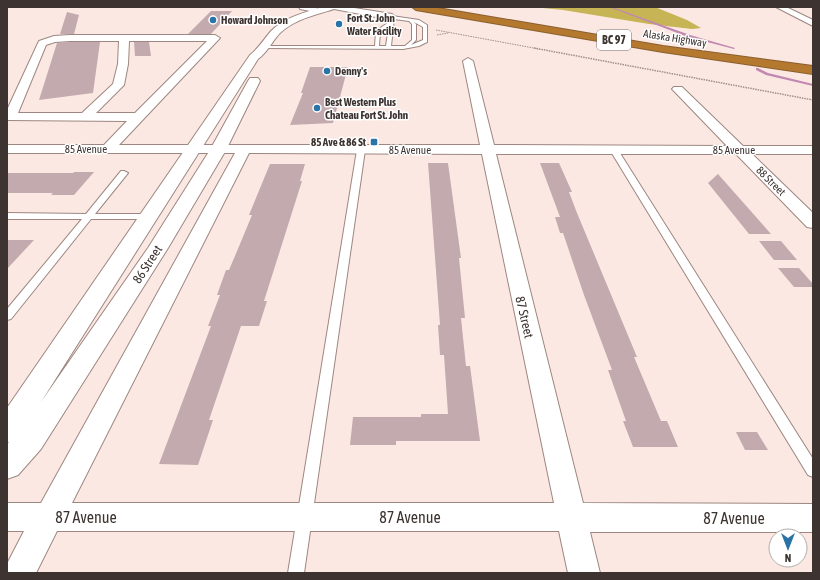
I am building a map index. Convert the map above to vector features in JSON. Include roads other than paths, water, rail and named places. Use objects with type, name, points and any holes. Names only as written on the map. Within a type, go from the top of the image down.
[{"type":"highway","name":"Alaska Highway","points":[[416,7],[663,48],[813,70]]},
{"type":"highway","name":"Alaska Highway","points":[[442,7],[813,65]]},
{"type":"main road","name":"86 Street","points":[[7,431],[254,57],[264,49],[276,32],[284,25],[331,7]]},
{"type":"main road","name":"86 Street","points":[[7,465],[31,440],[158,248],[218,150],[266,57],[264,49]]},
{"type":"street","points":[[303,7],[320,10]]},
{"type":"street","points":[[334,7],[392,20]]},
{"type":"street","points":[[780,7],[813,24]]},
{"type":"street","points":[[86,116],[118,84],[123,64],[124,38]]},
{"type":"street","points":[[108,149],[215,38],[54,39],[42,43],[9,118],[86,116],[138,117]]},
{"type":"street","name":"87 Street","points":[[468,61],[584,573]]},
{"type":"street","name":"88 Street","points":[[678,89],[813,223]]},
{"type":"street","name":"85 Avenue","points":[[7,149],[813,150]]},
{"type":"street","points":[[19,573],[244,150]]},
{"type":"street","name":"87 Avenue","points":[[7,517],[571,516],[813,518]]},
{"type":"lane","points":[[388,47],[392,20]]},
{"type":"lane","points":[[264,49],[388,47],[407,46],[423,43],[425,41],[426,29],[421,23],[410,20],[392,20],[378,31],[377,47]]},
{"type":"lane","points":[[407,46],[414,40],[414,24],[410,20]]},
{"type":"lane","points":[[296,573],[361,150]]},
{"type":"lane","points":[[614,150],[813,471]]},
{"type":"lane","points":[[7,316],[124,173]]},
{"type":"lane","points":[[7,216],[147,217]]},
{"type":"waterway","points":[[610,7],[689,36],[734,48]]},
{"type":"waterway","points":[[757,69],[767,74],[813,85]]},
{"type":"place","name":"Howard Johnson","points":[[213,20]]},
{"type":"place","name":"Fort St. John Water Facility","points":[[339,24]]},
{"type":"place","name":"Denny's","points":[[327,71]]},
{"type":"place","name":"Best Western Plus Chateau Fort St. John","points":[[317,108]]},
{"type":"place","name":"85 Ave & 86 St","points":[[374,142]]}]
